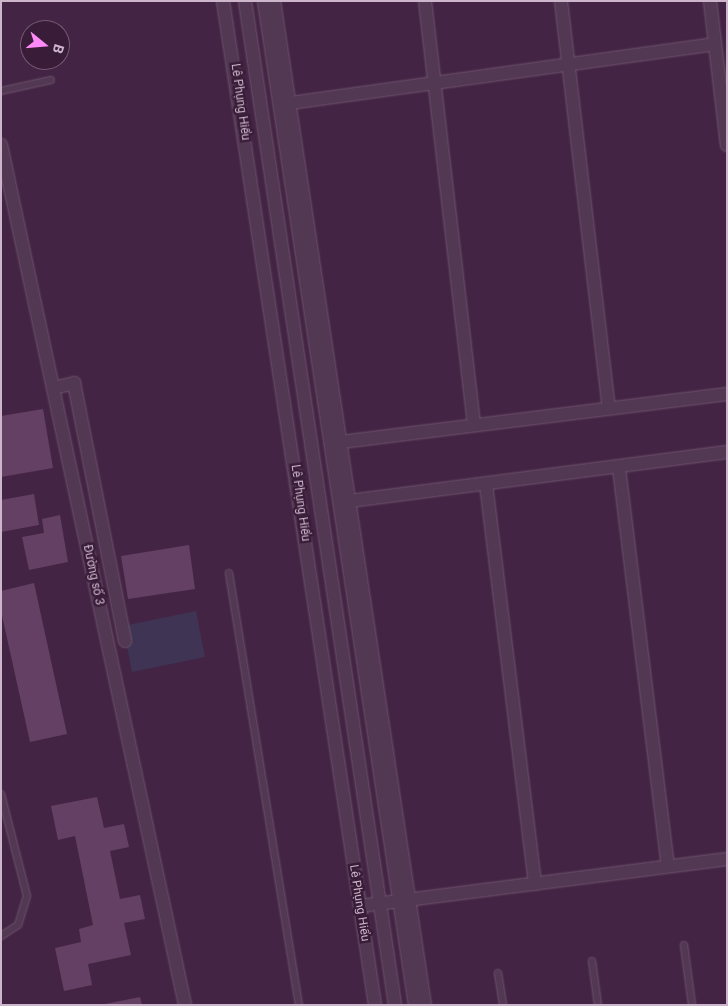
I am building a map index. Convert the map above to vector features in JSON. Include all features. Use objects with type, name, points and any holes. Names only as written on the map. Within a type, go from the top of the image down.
[{"type":"street","name":"Lê Phụng Hiểu","points":[[224,1],[374,1005]]},
{"type":"street","name":"Lê Phụng Hiểu","points":[[245,1],[395,1005]]},
{"type":"street","points":[[264,1],[405,901],[425,1005]]},
{"type":"street","points":[[274,1],[350,501],[405,901],[415,1005]]},
{"type":"street","points":[[424,1],[474,423]]},
{"type":"street","points":[[561,1],[609,407]]},
{"type":"street","points":[[710,1],[727,145]]},
{"type":"street","points":[[290,103],[568,68],[715,44]]},
{"type":"street","name":"Đường số 3","points":[[1,145],[185,1005]]},
{"type":"street","points":[[53,388],[74,383],[125,641]]},
{"type":"street","points":[[341,442],[474,423],[727,394]]},
{"type":"street","points":[[350,501],[619,468],[727,452]]},
{"type":"street","points":[[619,468],[668,866]]},
{"type":"street","points":[[486,484],[535,884]]},
{"type":"street","points":[[360,906],[727,858]]},
{"type":"lane","points":[[1,91],[51,80]]},
{"type":"lane","points":[[229,573],[299,1005]]},
{"type":"lane","points":[[1,794],[2,805],[27,896],[18,925],[1,936]]},
{"type":"lane","points":[[684,945],[692,1005]]},
{"type":"lane","points":[[592,961],[598,1005]]},
{"type":"lane","points":[[498,972],[503,1005]]},
{"type":"shaded area","points":[[196,611],[205,657],[132,672],[123,626]]},
{"type":"building","points":[[43,409],[53,468],[1,477],[1,416]]},
{"type":"building","points":[[34,494],[39,525],[1,532],[1,500]]},
{"type":"building","points":[[60,515],[68,562],[29,570],[22,537],[44,533],[42,519]]},
{"type":"building","points":[[189,545],[195,589],[128,599],[121,556]]},
{"type":"building","points":[[34,583],[67,734],[30,742],[1,611],[1,591]]},
{"type":"building","points":[[97,797],[104,828],[124,824],[129,847],[110,851],[120,899],[140,895],[145,919],[124,923],[131,955],[88,964],[92,985],[64,991],[55,948],[81,942],[79,929],[93,925],[75,836],[58,840],[51,806]]},
{"type":"building","points":[[140,997],[142,1005],[105,1005],[105,1004]]}]
